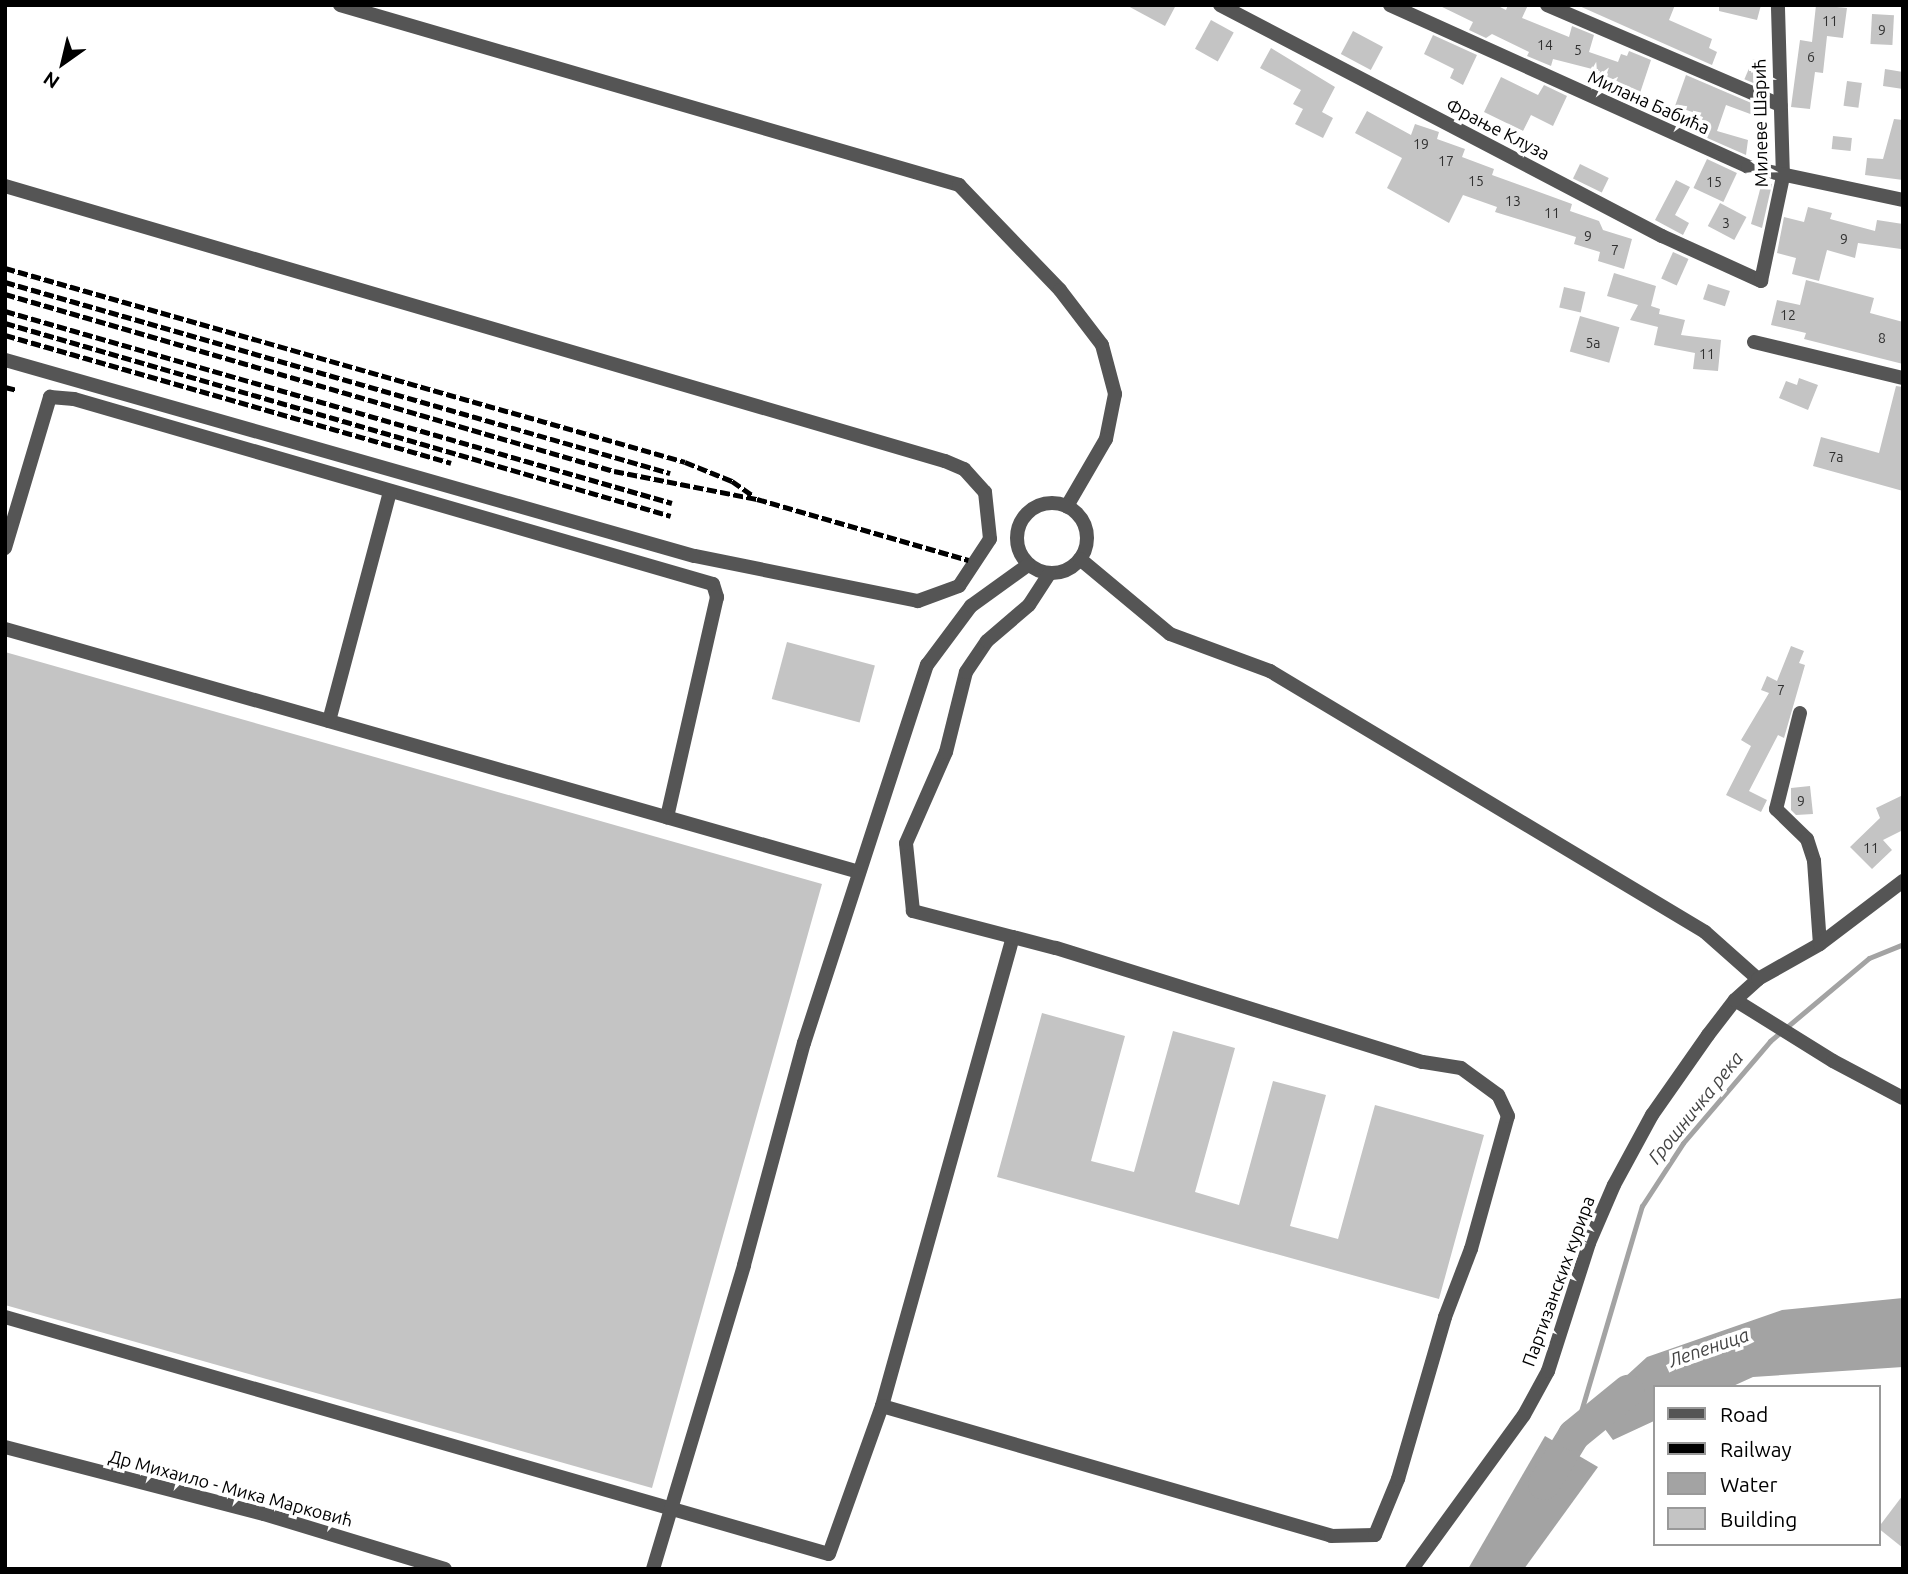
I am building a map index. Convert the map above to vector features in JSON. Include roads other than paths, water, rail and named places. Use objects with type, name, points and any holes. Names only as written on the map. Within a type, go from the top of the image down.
[{"type":"street","points":[[340,5],[960,185],[1060,290],[1102,345],[1115,394],[1106,439],[1067,506]]},
{"type":"street","name":"Фрање Клуза","points":[[1220,5],[1662,236],[1761,281]]},
{"type":"street","name":"Милана Бабића","points":[[1390,5],[1748,167],[1783,177],[1903,200]]},
{"type":"street","points":[[1547,5],[1780,105]]},
{"type":"street","name":"Милеве Шарић","points":[[1761,281],[1783,177],[1778,5]]},
{"type":"street","points":[[5,186],[944,461],[970,473],[985,492],[990,539],[959,586],[918,601],[694,556],[5,360]]},
{"type":"street","points":[[1754,342],[1903,378]]},
{"type":"street","points":[[5,548],[50,397],[74,399],[713,584],[717,597],[667,817]]},
{"type":"street","points":[[329,721],[390,491]]},
{"type":"street","points":[[1045,503],[1067,506],[1084,524],[1087,536],[1080,559],[1072,568],[1049,574],[1028,565],[1017,545],[1019,523],[1045,503]]},
{"type":"street","points":[[1080,559],[1170,634],[1270,671],[1705,932],[1758,979]]},
{"type":"street","points":[[653,1569],[744,1265],[804,1043],[927,665],[971,606],[1028,565]]},
{"type":"street","points":[[883,1405],[1331,1536],[1375,1535],[1398,1479],[1445,1317],[1471,1249],[1508,1116],[1499,1095],[1461,1068],[1422,1062],[1013,937],[912,911],[906,842],[946,752],[966,672],[987,641],[1028,605],[1049,574]]},
{"type":"street","points":[[5,629],[859,872]]},
{"type":"street","points":[[1800,713],[1776,810],[1807,839],[1814,861],[1820,944]]},
{"type":"street","name":"Партизанских курира","points":[[1412,1569],[1524,1415],[1548,1371],[1589,1243],[1614,1185],[1652,1115],[1735,1000],[1758,979],[1820,944],[1903,881]]},
{"type":"street","points":[[5,1317],[671,1506],[829,1554],[883,1405],[1013,937]]},
{"type":"street","points":[[1735,1000],[1833,1061],[1903,1098]]},
{"type":"street","name":"Др Михаило - Мика Марковић","points":[[5,1447],[264,1514],[445,1569]]},
{"type":"water","name":"Лепеница","points":[[1903,1298],[1903,1367],[1753,1377],[1735,1385],[1652,1385],[1652,1422],[1613,1440],[1590,1409],[1647,1357],[1782,1310]]},
{"type":"water","points":[[1545,1436],[1598,1467],[1524,1569],[1468,1569]]},
{"type":"waterway","name":"Грошничка река","points":[[1574,1435],[1642,1206],[1683,1143],[1770,1041],[1869,958],[1903,944]]},
{"type":"waterway","name":"Грошничка река","points":[[1544,1484],[1574,1435],[1628,1391]]},
{"type":"railway","points":[[5,268],[685,462],[732,481],[752,495]]},
{"type":"railway","points":[[5,282],[670,473]]},
{"type":"railway","points":[[5,294],[614,471],[757,499],[968,560]]},
{"type":"railway","points":[[5,311],[672,503]]},
{"type":"railway","points":[[5,323],[671,516]]},
{"type":"railway","points":[[5,335],[451,463]]},
{"type":"railway","points":[[5,387],[17,390]]}]
